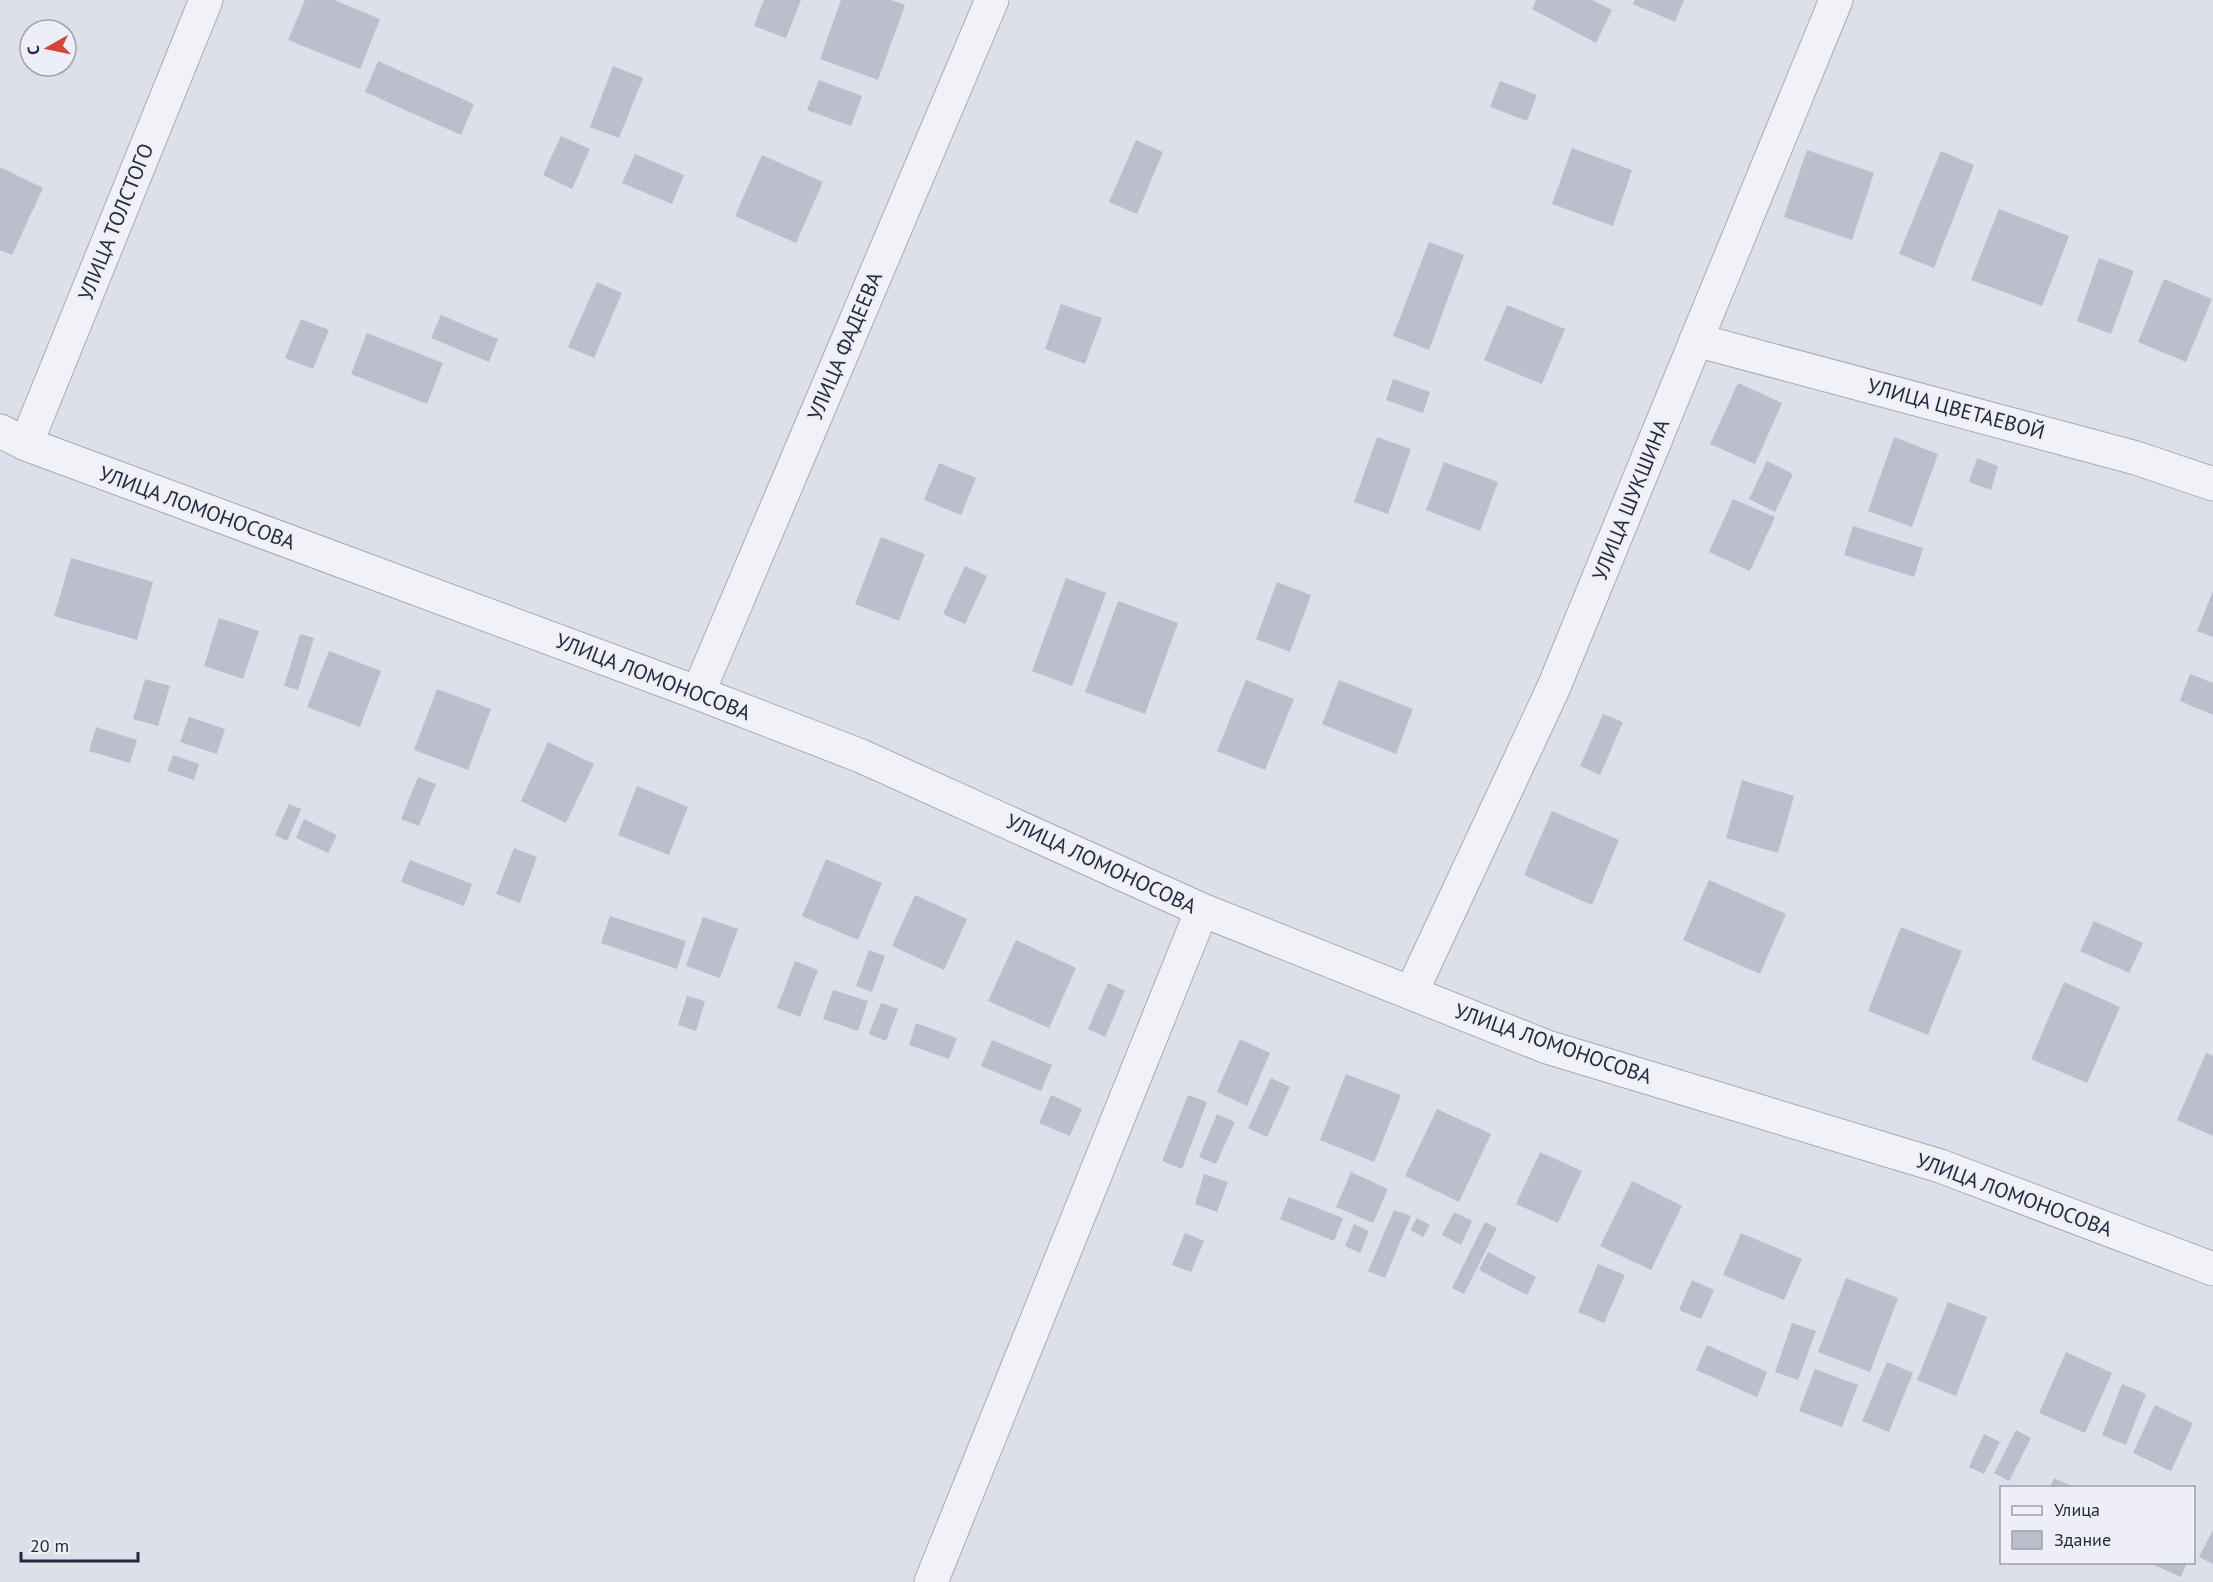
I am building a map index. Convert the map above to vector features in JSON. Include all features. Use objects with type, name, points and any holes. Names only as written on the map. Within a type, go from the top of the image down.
[{"type":"street","name":"УЛИЦА ТОЛСТОГО","points":[[13,438],[206,0]]},
{"type":"street","name":"УЛИЦА ФАДЕЕВА","points":[[698,693],[992,0]]},
{"type":"street","name":"УЛИЦА ШУКШИНА","points":[[1411,993],[1553,689],[1836,0]]},
{"type":"street","name":"УЛИЦА ЦВЕТАЕВОЙ","points":[[1696,340],[2136,458],[2213,484]]},
{"type":"street","name":"УЛИЦА ЛОМОНОСОВА","points":[[13,438],[861,756],[1202,910],[1548,1047],[1940,1166],[2213,1269]]},
{"type":"street","points":[[931,1582],[1202,910]]},
{"type":"building","points":[[305,0],[334,0],[380,19],[360,69],[288,40]]},
{"type":"building","points":[[764,0],[801,0],[786,38],[754,26]]},
{"type":"building","points":[[841,0],[891,0],[905,5],[878,80],[820,59]]},
{"type":"building","points":[[1536,0],[1592,0],[1612,10],[1596,43],[1532,9]]},
{"type":"building","points":[[1635,0],[1684,0],[1675,22],[1633,4]]},
{"type":"building","points":[[378,61],[474,104],[461,135],[365,92]]},
{"type":"building","points":[[613,66],[643,78],[619,138],[590,127]]},
{"type":"building","points":[[819,80],[862,96],[851,126],[807,110]]},
{"type":"building","points":[[1500,81],[1537,95],[1527,121],[1490,107]]},
{"type":"building","points":[[561,136],[590,149],[572,189],[543,175]]},
{"type":"building","points":[[1136,140],[1163,152],[1137,214],[1109,202]]},
{"type":"building","points":[[1572,148],[1632,170],[1613,226],[1552,204]]},
{"type":"building","points":[[1807,150],[1874,173],[1852,240],[1784,217]]},
{"type":"building","points":[[1941,151],[1974,165],[1934,268],[1899,254]]},
{"type":"building","points":[[635,154],[684,175],[672,204],[622,183]]},
{"type":"building","points":[[762,155],[823,182],[796,243],[735,216]]},
{"type":"building","points":[[0,167],[43,188],[12,255],[0,250]]},
{"type":"building","points":[[1999,209],[2069,236],[2042,306],[1971,280]]},
{"type":"building","points":[[1429,242],[1464,255],[1429,350],[1393,336]]},
{"type":"building","points":[[2099,258],[2134,271],[2111,334],[2077,321]]},
{"type":"building","points":[[2164,279],[2212,299],[2186,362],[2138,342]]},
{"type":"building","points":[[597,282],[622,293],[594,358],[568,347]]},
{"type":"building","points":[[1061,304],[1102,318],[1085,364],[1045,349]]},
{"type":"building","points":[[1507,305],[1565,329],[1542,384],[1484,360]]},
{"type":"building","points":[[441,315],[498,339],[489,362],[431,338]]},
{"type":"building","points":[[301,319],[329,330],[313,369],[285,358]]},
{"type":"building","points":[[367,333],[443,363],[427,404],[351,374]]},
{"type":"building","points":[[1393,379],[1430,392],[1423,413],[1386,400]]},
{"type":"building","points":[[1738,383],[1782,403],[1755,464],[1710,444]]},
{"type":"building","points":[[1377,437],[1411,449],[1388,514],[1354,502]]},
{"type":"building","points":[[1894,437],[1938,454],[1912,527],[1868,511]]},
{"type":"building","points":[[1977,458],[1998,466],[1991,490],[1969,482]]},
{"type":"building","points":[[1767,461],[1793,474],[1775,512],[1749,499]]},
{"type":"building","points":[[1444,462],[1498,482],[1480,531],[1426,510]]},
{"type":"building","points":[[939,463],[976,478],[961,515],[924,500]]},
{"type":"building","points":[[1733,499],[1775,517],[1750,571],[1709,552]]},
{"type":"building","points":[[1853,526],[1923,548],[1914,577],[1844,555]]},
{"type":"building","points":[[881,537],[925,554],[899,621],[855,604]]},
{"type":"building","points":[[71,558],[153,582],[137,640],[54,616]]},
{"type":"building","points":[[965,566],[987,576],[965,624],[943,614]]},
{"type":"building","points":[[1066,578],[1106,593],[1072,686],[1032,671]]},
{"type":"building","points":[[1277,582],[1311,595],[1290,652],[1256,639]]},
{"type":"building","points":[[2213,591],[2213,637],[2197,631]]},
{"type":"building","points":[[1118,601],[1178,623],[1145,714],[1085,692]]},
{"type":"building","points":[[219,618],[259,631],[243,679],[204,666]]},
{"type":"building","points":[[300,634],[314,638],[298,690],[284,686]]},
{"type":"building","points":[[329,651],[381,671],[360,727],[307,707]]},
{"type":"building","points":[[2190,674],[2213,683],[2213,715],[2180,701]]},
{"type":"building","points":[[145,679],[170,686],[158,726],[133,719]]},
{"type":"building","points":[[1246,680],[1294,699],[1265,770],[1217,751]]},
{"type":"building","points":[[1339,680],[1413,709],[1396,754],[1322,724]]},
{"type":"building","points":[[437,689],[491,709],[468,770],[414,750]]},
{"type":"building","points":[[1603,714],[1623,722],[1600,775],[1580,766]]},
{"type":"building","points":[[189,717],[225,729],[217,754],[180,742]]},
{"type":"building","points":[[96,727],[137,740],[130,763],[89,751]]},
{"type":"building","points":[[548,742],[594,764],[566,823],[521,801]]},
{"type":"building","points":[[173,755],[199,764],[194,780],[167,771]]},
{"type":"building","points":[[418,777],[436,784],[419,826],[401,819]]},
{"type":"building","points":[[1742,780],[1794,796],[1778,853],[1726,838]]},
{"type":"building","points":[[637,786],[688,807],[669,855],[618,835]]},
{"type":"building","points":[[289,804],[301,809],[287,841],[275,835]]},
{"type":"building","points":[[1552,811],[1619,840],[1592,905],[1524,875]]},
{"type":"building","points":[[304,819],[337,835],[328,853],[296,838]]},
{"type":"building","points":[[514,848],[537,857],[520,903],[496,894]]},
{"type":"building","points":[[826,859],[882,883],[858,940],[802,916]]},
{"type":"building","points":[[410,860],[472,884],[464,906],[401,882]]},
{"type":"building","points":[[1709,880],[1786,914],[1760,974],[1683,940]]},
{"type":"building","points":[[915,895],[967,919],[944,970],[892,946]]},
{"type":"building","points":[[610,916],[686,941],[677,969],[601,943]]},
{"type":"building","points":[[703,917],[738,929],[720,978],[686,966]]},
{"type":"building","points":[[2094,921],[2143,943],[2129,973],[2080,951]]},
{"type":"building","points":[[1901,927],[1962,951],[1928,1035],[1868,1011]]},
{"type":"building","points":[[1016,940],[1076,968],[1049,1028],[988,1001]]},
{"type":"building","points":[[869,950],[885,956],[872,992],[856,986]]},
{"type":"building","points":[[795,961],[818,970],[800,1017],[777,1008]]},
{"type":"building","points":[[2064,982],[2120,1007],[2087,1083],[2031,1059]]},
{"type":"building","points":[[1108,983],[1125,991],[1105,1037],[1088,1029]]},
{"type":"building","points":[[833,990],[868,1001],[858,1031],[823,1019]]},
{"type":"building","points":[[687,996],[705,1001],[696,1031],[678,1025]]},
{"type":"building","points":[[881,1003],[898,1009],[886,1041],[869,1034]]},
{"type":"building","points":[[916,1023],[957,1038],[949,1059],[909,1045]]},
{"type":"building","points":[[1240,1039],[1270,1053],[1247,1106],[1217,1092]]},
{"type":"building","points":[[992,1040],[1052,1065],[1041,1091],[981,1066]]},
{"type":"building","points":[[2206,1053],[2213,1056],[2213,1136],[2177,1120]]},
{"type":"building","points":[[1346,1074],[1401,1095],[1374,1162],[1320,1140]]},
{"type":"building","points":[[1271,1078],[1290,1087],[1267,1137],[1248,1128]]},
{"type":"building","points":[[1051,1095],[1082,1109],[1070,1136],[1039,1123]]},
{"type":"building","points":[[1188,1095],[1207,1102],[1182,1169],[1162,1161]]},
{"type":"building","points":[[1437,1109],[1491,1134],[1459,1202],[1405,1176]]},
{"type":"building","points":[[1217,1114],[1235,1122],[1216,1164],[1199,1157]]},
{"type":"building","points":[[1540,1152],[1582,1171],[1558,1223],[1516,1204]]},
{"type":"building","points":[[1351,1172],[1388,1189],[1373,1223],[1336,1207]]},
{"type":"building","points":[[1204,1174],[1228,1182],[1217,1212],[1195,1204]]},
{"type":"building","points":[[1632,1181],[1682,1206],[1651,1270],[1600,1246]]},
{"type":"building","points":[[1289,1197],[1343,1218],[1334,1241],[1280,1219]]},
{"type":"building","points":[[1394,1210],[1411,1216],[1385,1278],[1368,1271]]},
{"type":"building","points":[[1454,1212],[1472,1221],[1461,1245],[1442,1235]]},
{"type":"building","points":[[1417,1218],[1430,1225],[1423,1237],[1410,1230]]},
{"type":"building","points":[[1485,1222],[1497,1228],[1464,1294],[1452,1288]]},
{"type":"building","points":[[1354,1224],[1369,1231],[1360,1253],[1345,1246]]},
{"type":"building","points":[[1185,1233],[1204,1241],[1191,1272],[1172,1265]]},
{"type":"building","points":[[1741,1233],[1802,1259],[1784,1300],[1723,1275]]},
{"type":"building","points":[[1488,1252],[1536,1277],[1527,1295],[1479,1270]]},
{"type":"building","points":[[1598,1264],[1625,1275],[1604,1323],[1578,1312]]},
{"type":"building","points":[[1846,1278],[1898,1298],[1870,1372],[1818,1352]]},
{"type":"building","points":[[1692,1280],[1714,1290],[1701,1319],[1679,1310]]},
{"type":"building","points":[[1948,1302],[1987,1317],[1956,1396],[1917,1380]]},
{"type":"building","points":[[1792,1323],[1816,1331],[1798,1380],[1775,1372]]},
{"type":"building","points":[[1707,1345],[1767,1372],[1757,1397],[1696,1370]]},
{"type":"building","points":[[2066,1352],[2112,1373],[2085,1433],[2039,1413]]},
{"type":"building","points":[[1887,1362],[1913,1373],[1889,1432],[1862,1421]]},
{"type":"building","points":[[1815,1369],[1858,1385],[1842,1427],[1799,1411]]},
{"type":"building","points":[[2122,1384],[2146,1394],[2126,1445],[2102,1435]]},
{"type":"building","points":[[2155,1405],[2193,1423],[2171,1471],[2133,1453]]},
{"type":"building","points":[[2016,1430],[2031,1438],[2009,1481],[1994,1473]]},
{"type":"building","points":[[1984,1434],[2000,1442],[1984,1474],[1969,1467]]},
{"type":"building","points":[[2054,1478],[2071,1486],[2051,1486]]},
{"type":"building","points":[[2213,1530],[2213,1564],[2199,1557]]},
{"type":"building","points":[[2152,1564],[2186,1564],[2181,1577]]}]
